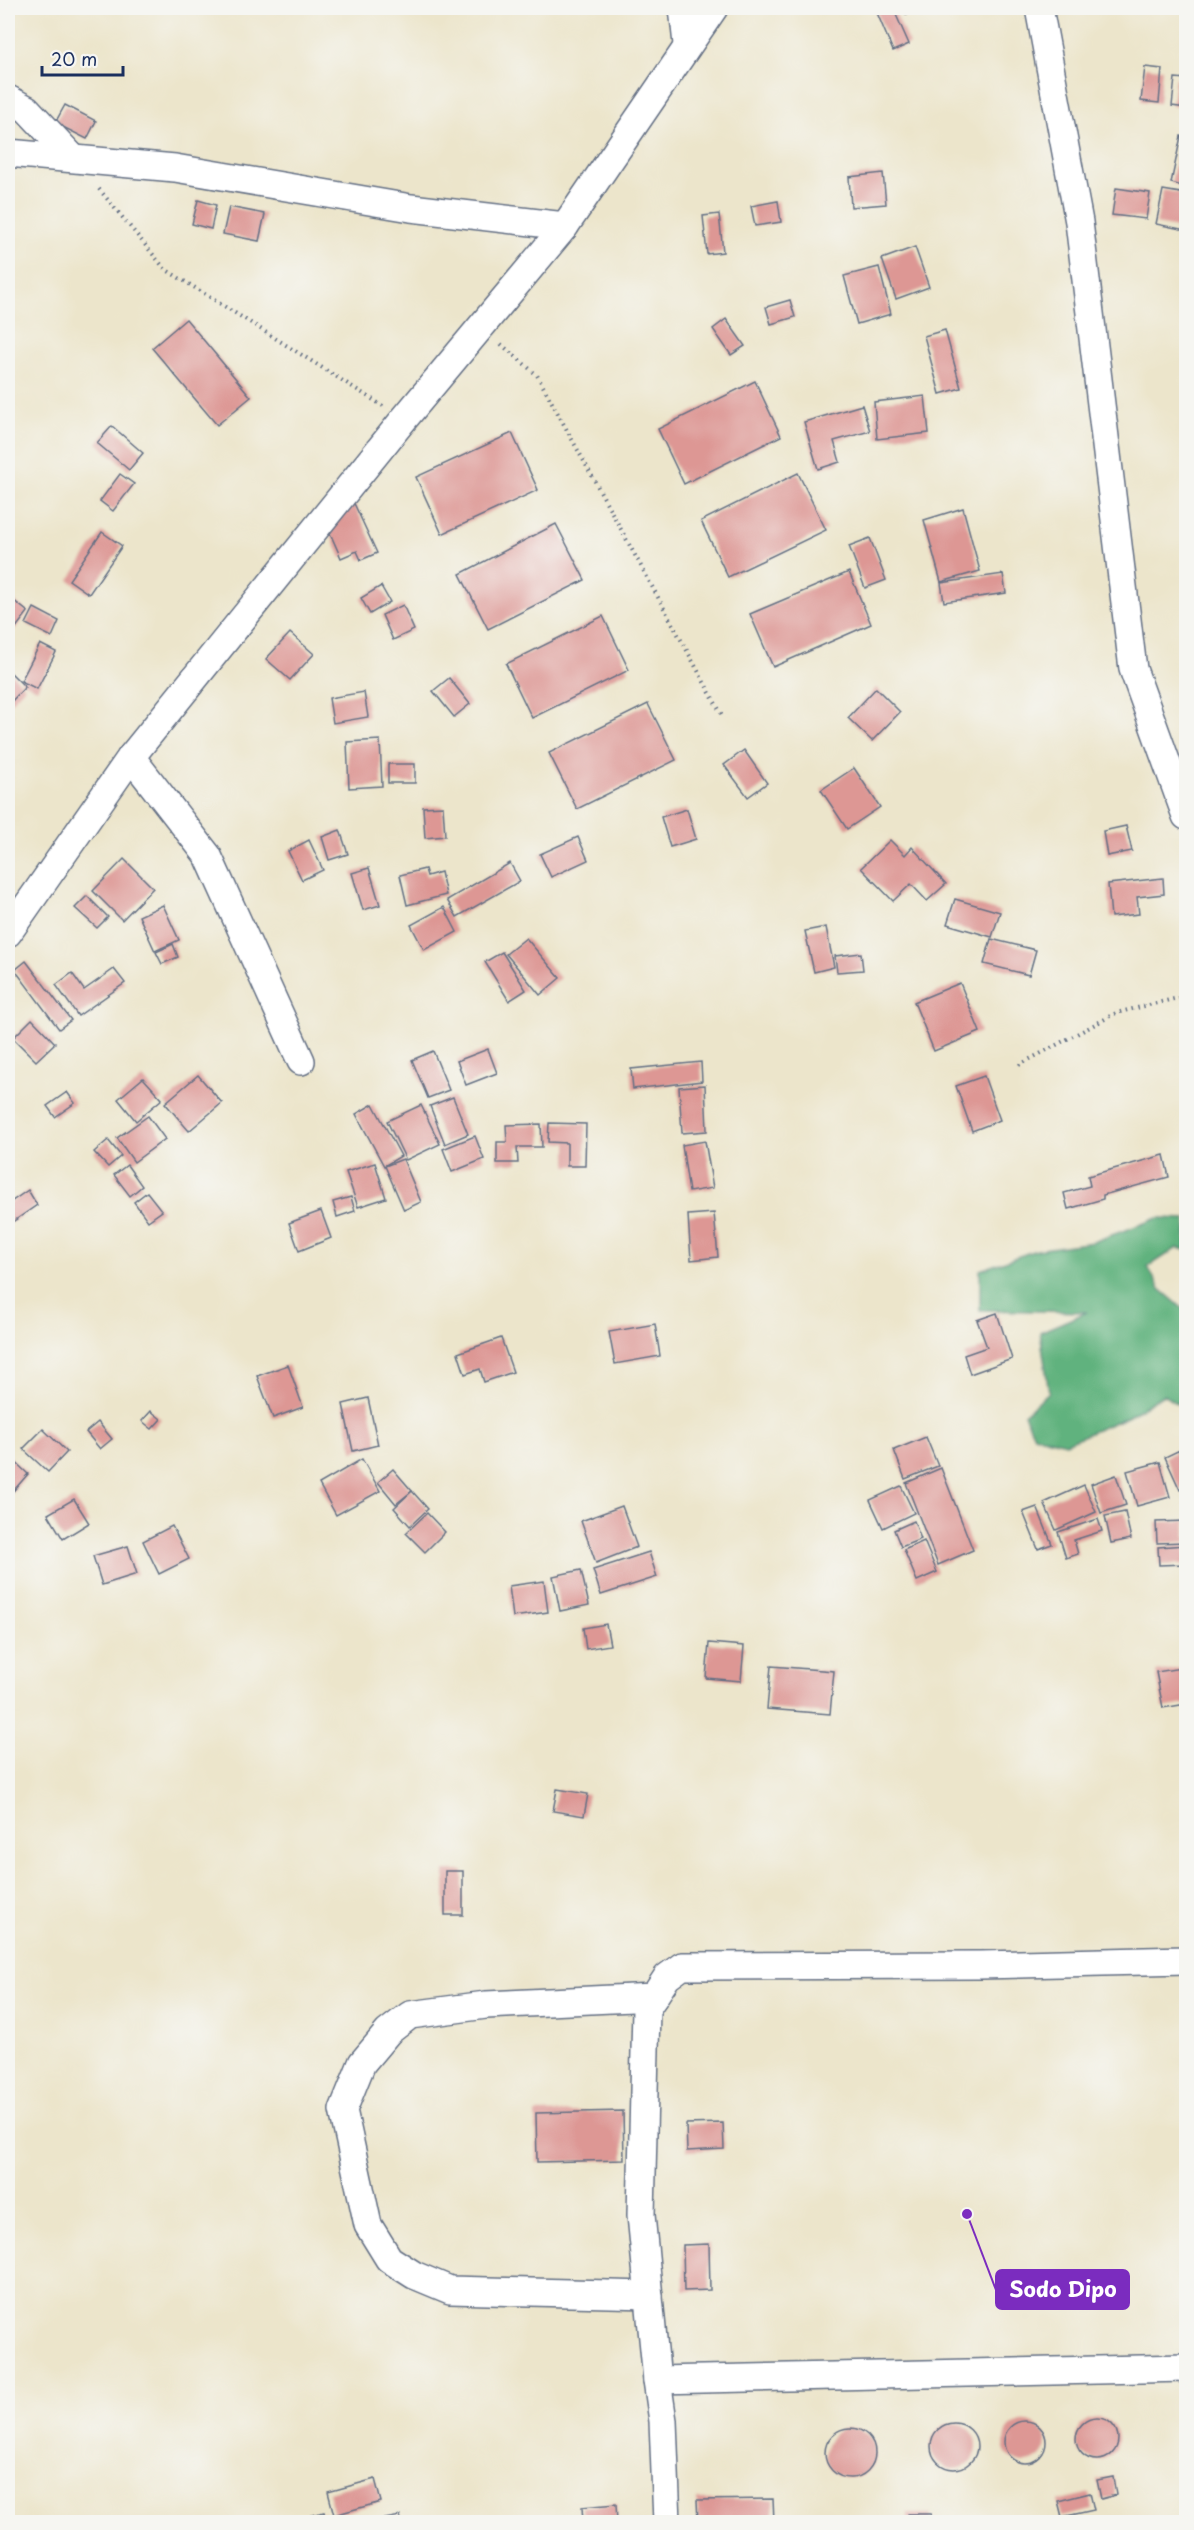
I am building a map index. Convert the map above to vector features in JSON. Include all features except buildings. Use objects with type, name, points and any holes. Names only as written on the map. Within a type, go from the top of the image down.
[{"type":"street","points":[[683,8],[687,44]]},
{"type":"street","points":[[8,933],[131,757],[404,419],[565,226],[687,44],[714,8]]},
{"type":"street","points":[[1039,8],[1079,222],[1133,669],[1186,816]]},
{"type":"street","points":[[8,99],[27,109],[73,158]]},
{"type":"street","points":[[8,153],[175,168],[411,208],[565,226]]},
{"type":"street","points":[[131,757],[208,856],[301,1061]]},
{"type":"street","points":[[667,2523],[663,2421],[657,2380],[642,2203],[646,2009],[667,1977],[682,1966],[980,1965],[1186,1960]]},
{"type":"street","points":[[649,2295],[450,2290],[414,2274],[389,2259],[368,2225],[343,2110],[362,2063],[388,2032],[410,2015],[486,2005],[654,1997]]},
{"type":"street","points":[[657,2380],[1186,2368]]},
{"type":"path","points":[[73,158],[165,269],[404,419]]},
{"type":"path","points":[[481,326],[537,375],[722,715]]},
{"type":"path","points":[[1018,1065],[1116,1013],[1186,996]]},
{"type":"green space","points":[[1158,1218],[1186,1219],[1186,1250],[1177,1248],[1148,1267],[1160,1289],[1186,1311],[1186,1409],[1163,1395],[1127,1417],[1066,1443],[1034,1435],[1024,1414],[1049,1392],[1040,1332],[1087,1312],[980,1310],[980,1270],[1036,1250],[1093,1242]]},
{"type":"place","name":"Sodo Dipo","points":[[967,2214]]}]
